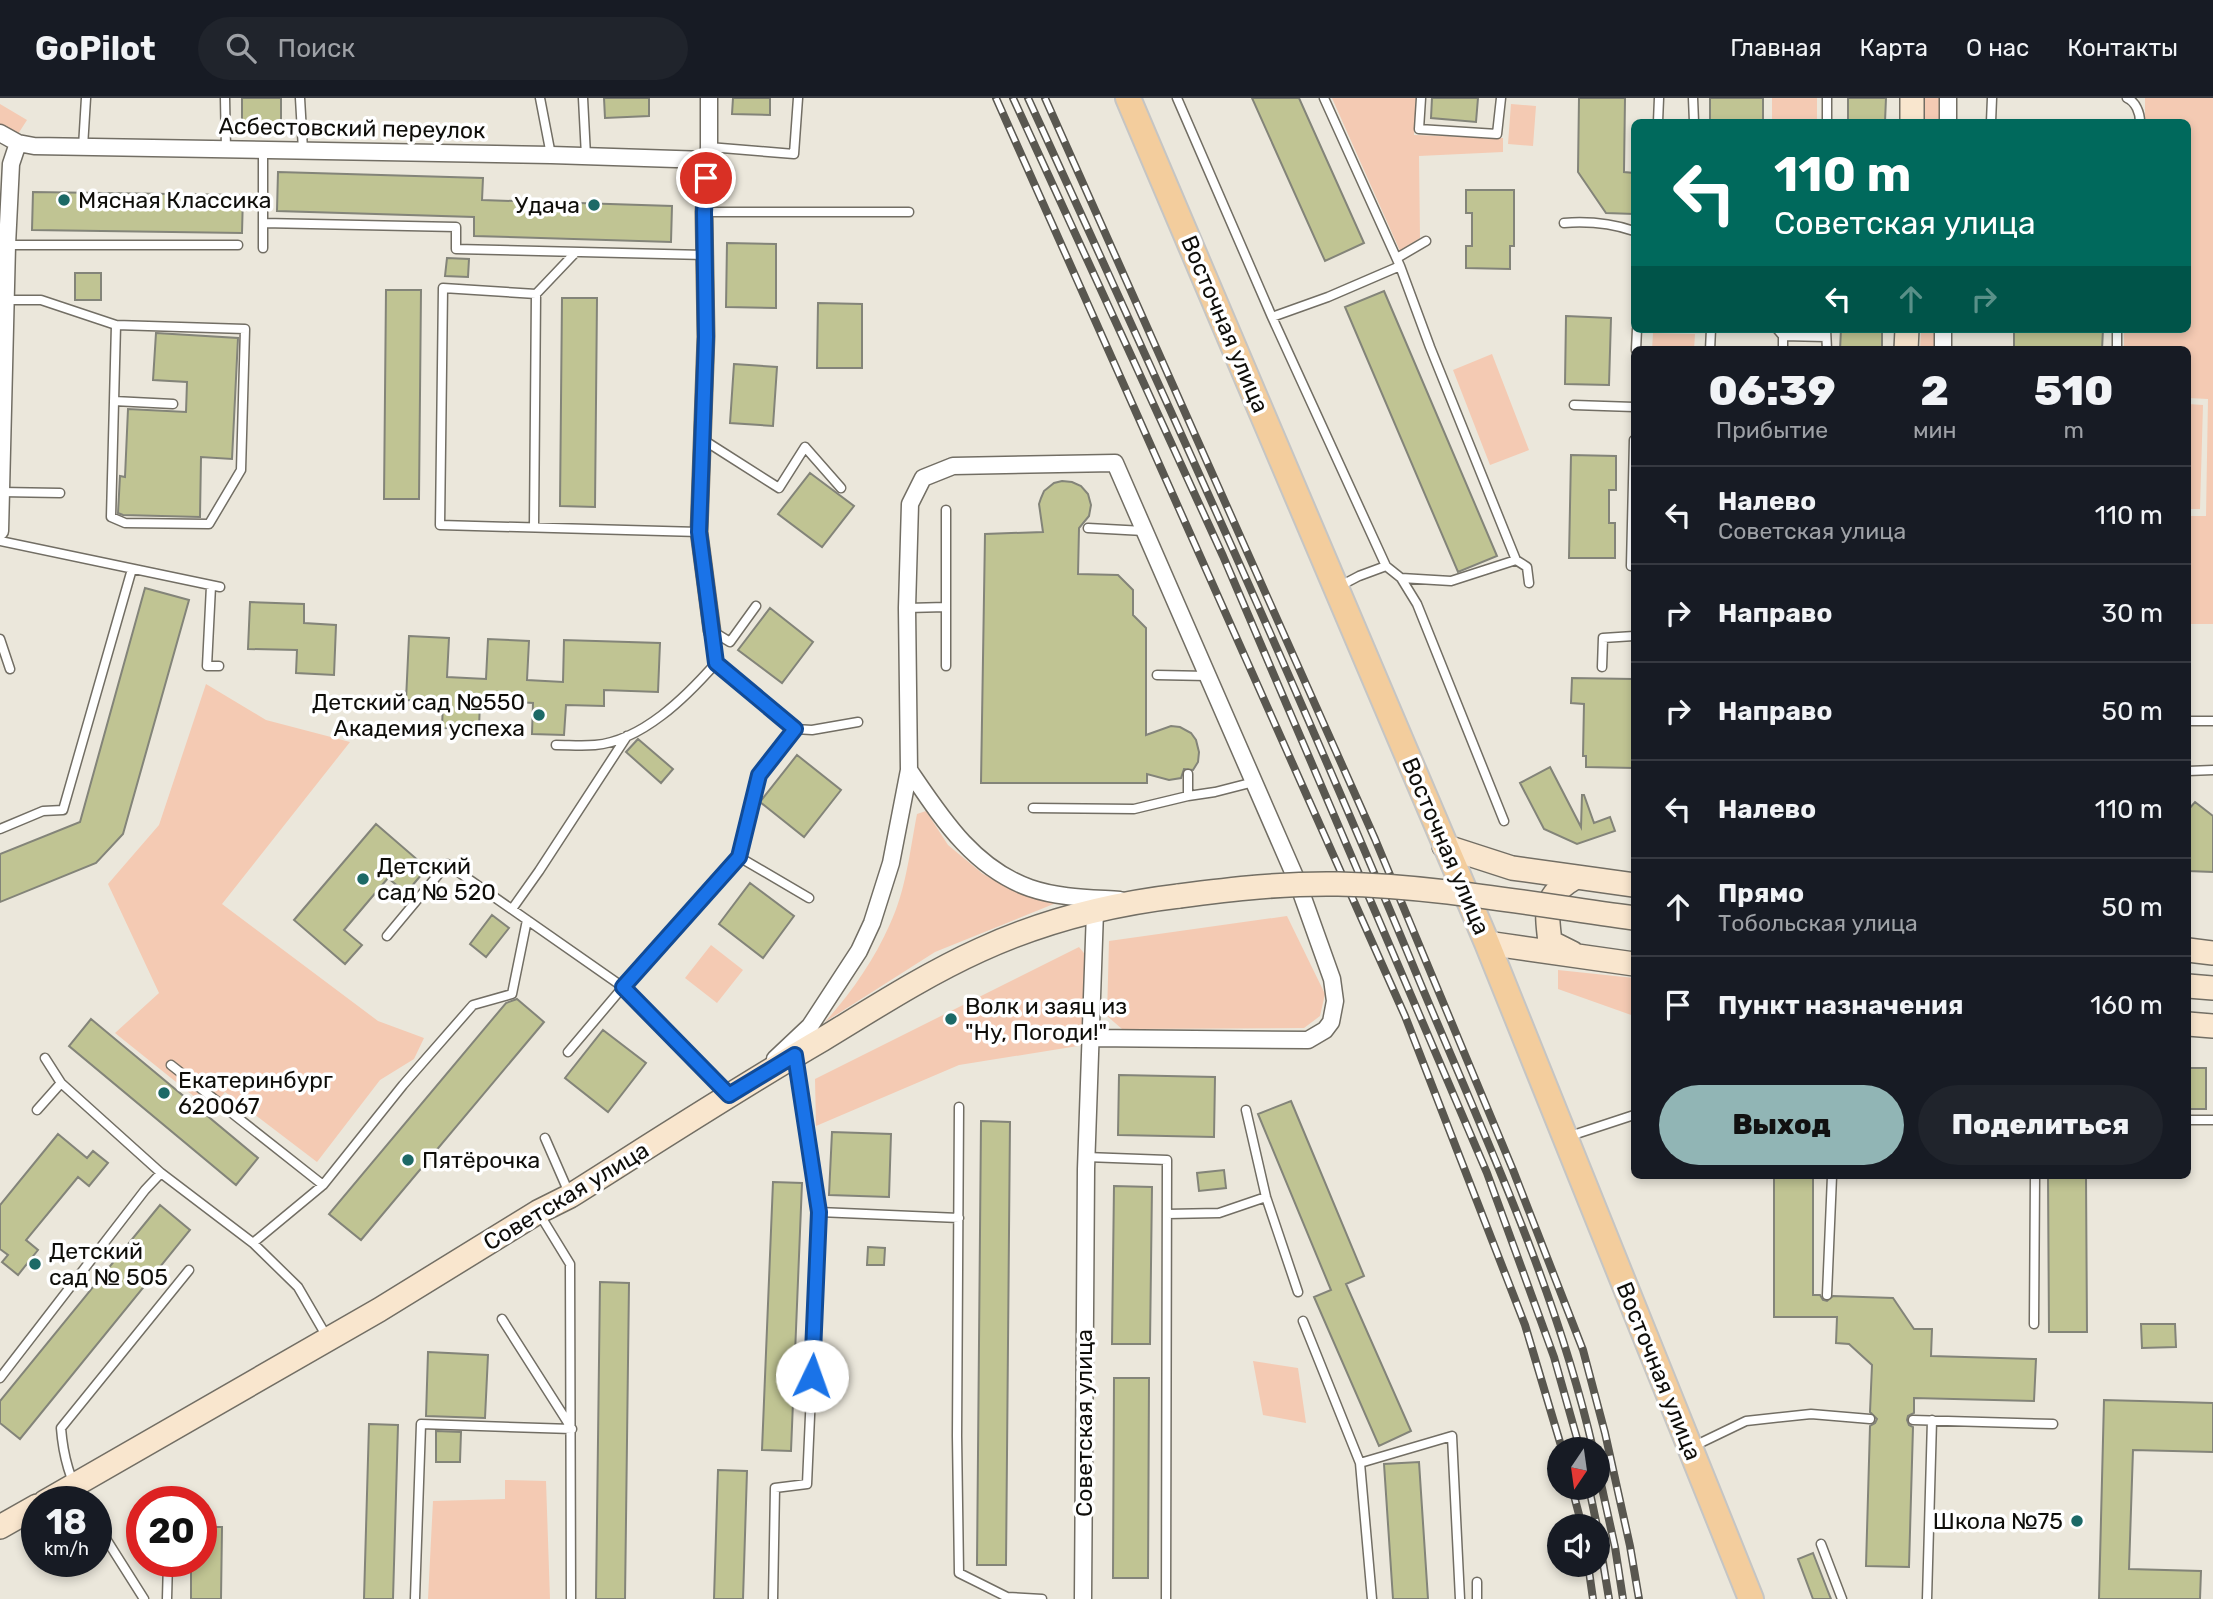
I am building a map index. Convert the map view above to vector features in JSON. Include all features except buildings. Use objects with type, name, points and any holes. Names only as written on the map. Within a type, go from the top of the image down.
[{"type":"main road","name":"Восточная улица","points":[[1128,98],[1487,943],[1751,1599]]},
{"type":"main road","points":[[1912,98],[1912,119]]},
{"type":"main road","points":[[1444,846],[1513,869],[1631,885]]},
{"type":"main road","points":[[1576,877],[1556,888],[1546,914],[1550,942],[1578,956]]},
{"type":"main road","name":"Советская улица","points":[[91,1486],[538,1212],[570,1196],[752,1080],[980,950],[1055,921],[1138,901],[1246,887],[1338,884],[1435,891],[1631,918]]},
{"type":"main road","points":[[1487,943],[1631,964]]},
{"type":"main road","points":[[2191,950],[2213,953]]},
{"type":"main road","points":[[2191,986],[2213,988]]},
{"type":"main road","points":[[2191,1024],[2213,1026]]},
{"type":"main road","points":[[0,1527],[21,1515]]},
{"type":"street","points":[[709,98],[704,212],[706,328],[699,532],[712,632]]},
{"type":"street","points":[[1948,98],[1948,119]]},
{"type":"street","name":"Асбестовский переулок","points":[[0,133],[18,143],[34,146],[586,156],[708,154]]},
{"type":"street","points":[[0,531],[3,300],[11,164],[18,143]]},
{"type":"street","points":[[752,1080],[810,1026],[859,951],[872,923],[891,863],[909,771],[907,608],[910,504],[923,478],[953,466],[1115,463],[1297,881],[1332,979],[1335,1001],[1331,1022],[1325,1030],[1308,1040],[1090,1038]]},
{"type":"street","points":[[909,771],[940,816],[966,847],[996,872],[1030,888],[1068,896],[1138,901]]},
{"type":"street","name":"Советская улица","points":[[1083,1599],[1086,1157],[1095,911]]},
{"type":"lane","points":[[83,147],[86,98]]},
{"type":"lane","points":[[225,98],[226,149]]},
{"type":"lane","points":[[300,98],[303,150]]},
{"type":"lane","points":[[540,98],[551,155]]},
{"type":"lane","points":[[583,98],[586,156]]},
{"type":"lane","points":[[708,154],[794,154],[798,98]]},
{"type":"lane","points":[[1177,98],[1272,317],[1386,566],[1401,578],[1417,604],[1504,821]]},
{"type":"lane","points":[[1324,98],[1398,262],[1516,560],[1527,567],[1529,583]]},
{"type":"lane","points":[[1421,98],[1419,129],[1497,134],[1501,98]]},
{"type":"lane","points":[[1658,119],[1659,98]]},
{"type":"lane","points":[[1693,98],[1694,119]]},
{"type":"lane","points":[[1827,98],[1827,119]]},
{"type":"lane","points":[[1992,98],[1992,119]]},
{"type":"lane","points":[[2127,98],[2136,105],[2140,119]]},
{"type":"lane","points":[[263,150],[263,248]]},
{"type":"lane","points":[[704,212],[909,212]]},
{"type":"lane","points":[[1564,223],[1587,221],[1631,230]]},
{"type":"lane","points":[[263,223],[456,228],[456,249],[705,255]]},
{"type":"lane","points":[[1272,317],[1328,297],[1398,262],[1426,241]]},
{"type":"lane","points":[[7,245],[238,245]]},
{"type":"lane","points":[[534,527],[536,294],[575,253]]},
{"type":"lane","points":[[536,294],[443,288],[440,525],[699,532]]},
{"type":"lane","points":[[3,300],[41,300],[116,325],[245,329],[241,470],[209,524],[125,523],[111,517],[116,325]]},
{"type":"lane","points":[[114,401],[173,404]]},
{"type":"lane","points":[[1574,405],[1631,407]]},
{"type":"lane","points":[[702,439],[779,488],[805,447],[841,488]]},
{"type":"lane","points":[[1,492],[60,493]]},
{"type":"lane","points":[[946,510],[946,666]]},
{"type":"lane","points":[[1088,528],[1144,531]]},
{"type":"lane","points":[[0,541],[220,587]]},
{"type":"lane","points":[[1401,578],[1451,581],[1516,560]]},
{"type":"lane","points":[[1337,587],[1386,566]]},
{"type":"lane","points":[[0,829],[43,811],[62,810],[132,569]]},
{"type":"lane","points":[[211,586],[207,666],[219,666]]},
{"type":"lane","points":[[712,632],[730,642],[756,606]]},
{"type":"lane","points":[[907,608],[946,607]]},
{"type":"lane","points":[[712,632],[716,663],[795,729],[812,730],[858,722]]},
{"type":"lane","points":[[1602,667],[1603,638],[1631,636]]},
{"type":"lane","points":[[0,639],[10,669]]},
{"type":"lane","points":[[556,745],[597,745],[627,736],[662,716],[696,686],[716,663]]},
{"type":"lane","points":[[1157,675],[1208,676]]},
{"type":"lane","points":[[2191,721],[2213,721]]},
{"type":"lane","points":[[568,1052],[739,857],[759,775],[795,729]]},
{"type":"lane","points":[[512,909],[627,736]]},
{"type":"lane","points":[[2191,771],[2213,770]]},
{"type":"lane","points":[[1188,774],[1188,796]]},
{"type":"lane","points":[[1033,808],[1134,809],[1254,782]]},
{"type":"lane","points":[[739,857],[809,898]]},
{"type":"lane","points":[[387,936],[447,864],[623,987],[729,1095]]},
{"type":"lane","points":[[253,1243],[323,1185],[403,1085],[473,1004],[512,994],[527,920]]},
{"type":"lane","points":[[773,1599],[775,1488],[807,1484],[819,1212],[795,1055]]},
{"type":"lane","points":[[45,1058],[61,1083],[161,1173],[253,1243],[298,1287],[329,1339]]},
{"type":"lane","points":[[171,1065],[323,1185]]},
{"type":"lane","points":[[37,1110],[61,1083]]},
{"type":"lane","points":[[959,1107],[959,1573],[1007,1597],[1042,1599]]},
{"type":"lane","points":[[1246,1110],[1266,1197],[1298,1292]]},
{"type":"lane","points":[[1565,1138],[1631,1116]]},
{"type":"lane","points":[[2191,1120],[2213,1120]]},
{"type":"lane","points":[[545,1138],[570,1196]]},
{"type":"lane","points":[[1086,1157],[1167,1160],[1166,1599]]},
{"type":"lane","points":[[0,1378],[136,1201],[161,1173]]},
{"type":"lane","points":[[1827,1295],[1832,1179]]},
{"type":"lane","points":[[2034,1324],[2035,1179]]},
{"type":"lane","points":[[1167,1214],[1219,1213],[1266,1197]]},
{"type":"lane","points":[[538,1212],[570,1264],[571,1599]]},
{"type":"lane","points":[[819,1212],[959,1218]]},
{"type":"lane","points":[[75,1486],[62,1444],[61,1428],[189,1270]]},
{"type":"lane","points":[[502,1319],[572,1429]]},
{"type":"lane","points":[[1303,1321],[1360,1463],[1372,1599]]},
{"type":"lane","points":[[1689,1448],[1746,1422],[1811,1414],[1870,1419]]},
{"type":"lane","points":[[1913,1420],[2053,1424]]},
{"type":"lane","points":[[1927,1599],[1932,1420]]},
{"type":"lane","points":[[415,1599],[421,1424],[572,1429]]},
{"type":"lane","points":[[1360,1463],[1452,1436],[1460,1599]]},
{"type":"lane","points":[[1821,1544],[1842,1599]]},
{"type":"lane","points":[[112,1548],[144,1599]]},
{"type":"lane","points":[[167,1599],[168,1577]]},
{"type":"lane","points":[[1476,1582],[1477,1599]]},
{"type":"shaded area","points":[[1332,98],[1416,98],[1414,135],[1503,138],[1503,152],[1419,156],[1420,238],[1400,251]]},
{"type":"shaded area","points":[[1772,98],[1817,98],[1817,119],[1772,119]]},
{"type":"shaded area","points":[[1925,98],[1940,98],[1939,119],[1925,119]]},
{"type":"shaded area","points":[[2145,98],[2213,98],[2213,624],[2191,624],[2191,516],[2206,516],[2208,399],[2191,398],[2191,346],[2124,346],[2124,333],[2191,333],[2191,119],[2145,119]]},
{"type":"shaded area","points":[[0,104],[27,120],[18,134],[0,124]]},
{"type":"shaded area","points":[[1511,104],[1536,106],[1533,146],[1508,144]]},
{"type":"shaded area","points":[[1653,333],[1695,334],[1694,346],[1652,346]]},
{"type":"shaded area","points":[[1921,333],[1934,333],[1934,346],[1920,346]]},
{"type":"shaded area","points":[[1492,354],[1529,450],[1490,465],[1453,370]]},
{"type":"shaded area","points":[[2191,404],[2203,405],[2200,509],[2191,509]]},
{"type":"shaded area","points":[[206,684],[266,720],[350,742],[222,904],[378,1021],[424,1038],[414,1059],[380,1080],[317,1162],[225,1092],[211,1110],[115,1033],[159,993],[108,884],[159,825]]},
{"type":"shaded area","points":[[926,811],[948,845],[983,874],[1021,894],[1056,903],[935,952],[825,1022],[862,975],[884,937],[904,884],[917,814]]},
{"type":"shaded area","points":[[1287,916],[1325,994],[1320,1016],[1304,1028],[1122,1029],[1107,1016],[1109,941]]},
{"type":"shaded area","points":[[711,945],[743,970],[717,1003],[685,978]]},
{"type":"shaded area","points":[[1079,947],[1088,958],[1084,1045],[959,1065],[816,1126],[815,1079]]},
{"type":"shaded area","points":[[1558,970],[1631,978],[1631,1015],[1558,989]]},
{"type":"shaded area","points":[[1253,1361],[1298,1368],[1306,1423],[1263,1415]]},
{"type":"shaded area","points":[[505,1480],[546,1481],[550,1599],[428,1599],[433,1501],[505,1499]]},
{"type":"railway","points":[[996,98],[1405,1016],[1525,1325],[1558,1437]]},
{"type":"railway","points":[[1013,98],[1223,556],[1487,1173],[1554,1357],[1577,1437]]},
{"type":"railway","points":[[1028,98],[1277,648],[1492,1153],[1539,1270],[1578,1389],[1590,1437]]},
{"type":"railway","points":[[1045,98],[1375,839],[1513,1170],[1583,1350],[1605,1433],[1639,1599]]},
{"type":"railway","points":[[1575,1500],[1579,1514]]},
{"type":"railway","points":[[1592,1500],[1594,1514]]},
{"type":"railway","points":[[1605,1500],[1623,1599]]},
{"type":"railway","points":[[1590,1577],[1593,1599]]},
{"type":"railway","points":[[1605,1577],[1609,1599]]},
{"type":"place","name":"Мясная Классика","points":[[64,200]]},
{"type":"place","name":"Удача","points":[[594,205]]},
{"type":"place","name":"Детский сад №550 Академия успеха","points":[[539,715]]},
{"type":"place","name":"Детский сад № 520","points":[[363,879]]},
{"type":"place","name":"Волк и заяц из \"Ну, Погоди!\"","points":[[951,1019]]},
{"type":"place","name":"Екатеринбург 620067","points":[[164,1093]]},
{"type":"place","name":"Пятёрочка","points":[[408,1160]]},
{"type":"place","name":"Детский сад № 505","points":[[35,1264]]},
{"type":"place","name":"Школа №75","points":[[2077,1521]]},
{"type":"route","points":[[706,178],[706,337],[699,532],[716,663],[795,729],[759,775],[739,857],[623,987],[729,1095],[795,1055],[819,1212],[812,1376]]}]
